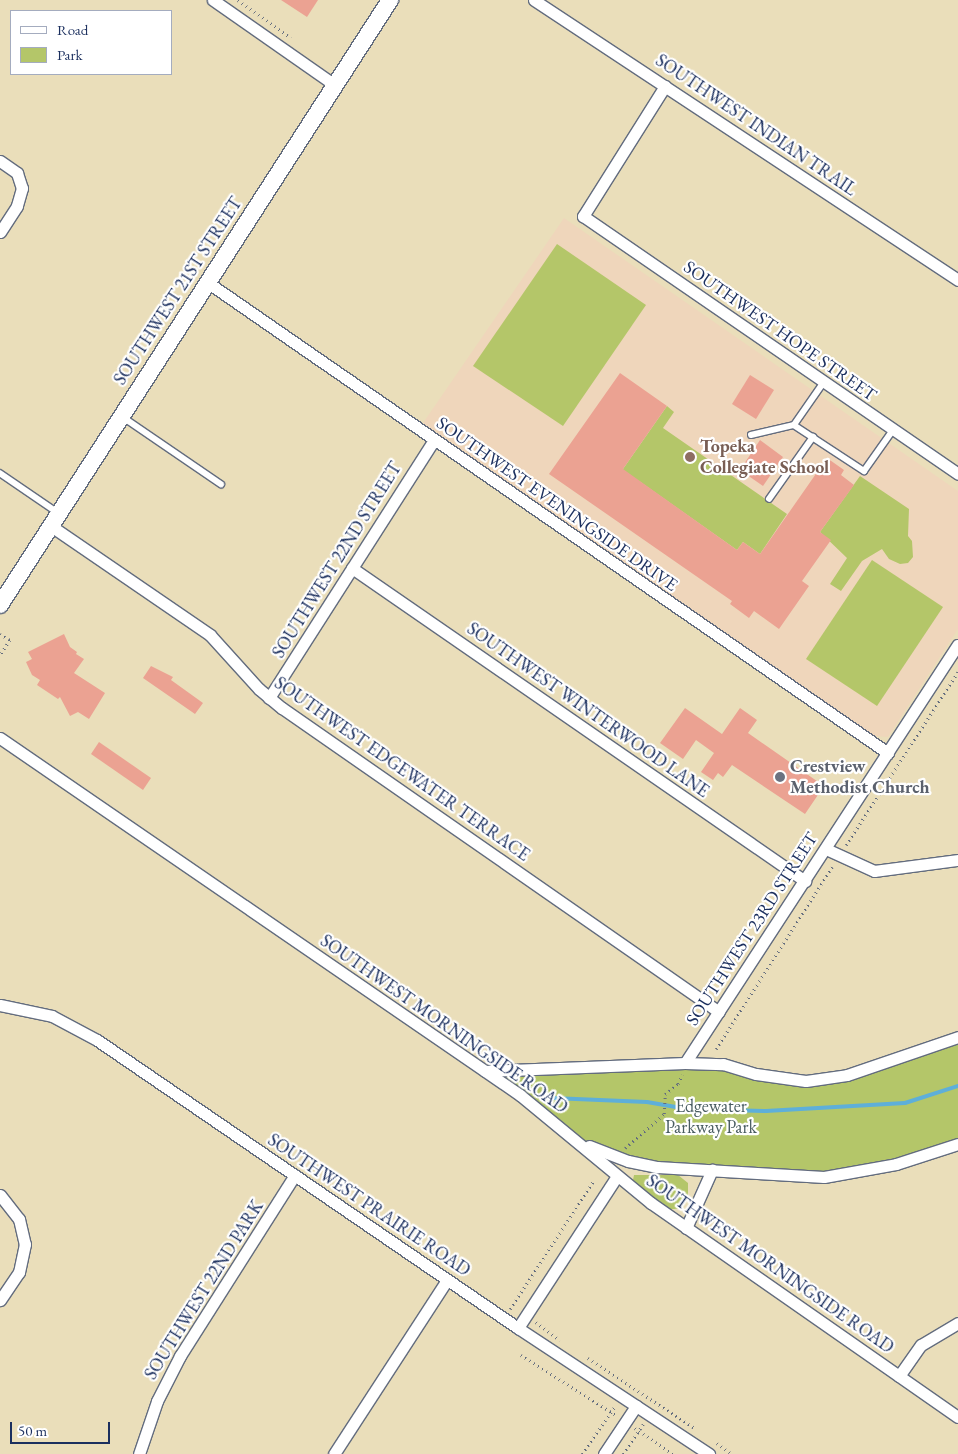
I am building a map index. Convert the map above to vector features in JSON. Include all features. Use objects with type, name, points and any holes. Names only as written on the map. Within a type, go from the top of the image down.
[{"type":"main road","name":"SOUTHWEST 21ST STREET","points":[[0,605],[390,0]]},
{"type":"street","points":[[213,0],[335,85]]},
{"type":"street","name":"SOUTHWEST INDIAN TRAIL","points":[[534,0],[958,280]]},
{"type":"street","name":"SOUTHWEST HOPE STREET","points":[[665,86],[583,216],[958,474]]},
{"type":"street","points":[[0,161],[20,178],[21,197],[0,232]]},
{"type":"street","name":"SOUTHWEST EVENINGSIDE DRIVE","points":[[207,282],[888,753]]},
{"type":"street","name":"SOUTHWEST 22ND STREET","points":[[269,698],[434,440]]},
{"type":"street","name":"SOUTHWEST EDGEWATER TERRACE","points":[[55,520],[210,635],[269,698],[718,1012]]},
{"type":"street","name":"SOUTHWEST WINTERWOOD LANE","points":[[352,568],[805,882]]},
{"type":"street","name":"SOUTHWEST 23RD STREET","points":[[685,1063],[958,645]]},
{"type":"street","name":"SOUTHWEST MORNINGSIDE ROAD","points":[[0,738],[484,1071],[686,1228],[958,1418]]},
{"type":"street","points":[[826,849],[874,871],[958,860]]},
{"type":"street","name":"SOUTHWEST PRAIRIE ROAD","points":[[0,1005],[23,1008],[73,1026],[518,1328],[709,1454]]},
{"type":"street","points":[[484,1071],[685,1063],[723,1064],[756,1074],[806,1081],[826,1079],[866,1069],[958,1036]]},
{"type":"street","points":[[582,1146],[643,1164],[824,1177],[896,1164],[958,1144]]},
{"type":"street","points":[[686,1228],[712,1170]]},
{"type":"street","name":"SOUTHWEST 22ND PARK","points":[[139,1454],[157,1401],[180,1356],[295,1175]]},
{"type":"street","points":[[518,1328],[617,1176]]},
{"type":"street","points":[[0,1195],[19,1218],[25,1244],[24,1257],[19,1272],[0,1300]]},
{"type":"street","points":[[334,1454],[447,1280]]},
{"type":"street","points":[[899,1376],[921,1345],[958,1323]]},
{"type":"street","points":[[604,1454],[636,1406]]},
{"type":"lane","points":[[751,435],[794,425],[824,382]]},
{"type":"lane","points":[[121,416],[222,484]]},
{"type":"lane","points":[[794,425],[864,471],[893,430]]},
{"type":"lane","points":[[769,500],[814,437]]},
{"type":"lane","points":[[0,473],[55,520]]},
{"type":"path","points":[[238,0],[299,43]]},
{"type":"path","points":[[0,634],[10,640],[0,656]]},
{"type":"path","points":[[843,850],[958,672]]},
{"type":"path","points":[[716,1049],[832,867]]},
{"type":"path","points":[[625,1148],[664,1114],[665,1094],[678,1084],[682,1075]]},
{"type":"path","points":[[510,1310],[594,1180]]},
{"type":"path","points":[[512,1307],[526,1314],[567,1345]]},
{"type":"path","points":[[521,1354],[673,1454]]},
{"type":"path","points":[[583,1355],[701,1433]]},
{"type":"path","points":[[582,1454],[631,1385]]},
{"type":"path","points":[[623,1454],[650,1415]]},
{"type":"path","points":[[709,1438],[732,1454]]},
{"type":"shaded area","name":"Topeka Collegiate School","points":[[564,218],[958,491],[958,629],[888,737],[874,736],[423,423]]},
{"type":"green space","points":[[557,244],[646,305],[563,426],[473,366]]},
{"type":"green space","points":[[667,406],[674,412],[663,428],[787,514],[760,554],[743,542],[737,550],[639,481],[616,479]]},
{"type":"green space","points":[[860,476],[909,509],[908,536],[912,541],[913,557],[908,563],[900,564],[889,559],[882,549],[862,561],[841,591],[830,584],[847,558],[820,532]]},
{"type":"green space","points":[[872,560],[943,607],[877,706],[806,659]]},
{"type":"green space","name":"Edgewater Parkway Park","points":[[958,1037],[958,1144],[861,1173],[657,1167],[587,1145],[485,1071],[685,1063],[826,1079]]},
{"type":"green space","points":[[634,1175],[678,1175],[688,1183],[688,1196],[680,1209],[669,1209],[639,1186],[633,1180]]},
{"type":"building","points":[[281,0],[318,0],[307,17]]},
{"type":"building","name":"Topeka Collegiate School","points":[[620,373],[667,406],[623,469],[737,550],[743,542],[760,554],[827,458],[844,470],[841,475],[854,485],[820,532],[831,540],[802,581],[809,586],[779,629],[754,611],[749,618],[730,604],[732,601],[549,474]]},
{"type":"building","points":[[750,375],[774,390],[756,419],[732,404]]},
{"type":"building","points":[[760,440],[783,457],[763,486],[740,470]]},
{"type":"building","points":[[64,634],[70,647],[84,659],[74,673],[105,693],[89,719],[78,712],[70,716],[60,697],[58,699],[37,685],[40,680],[32,675],[26,662],[32,659],[28,652]]},
{"type":"building","points":[[151,666],[173,677],[171,680],[203,703],[195,714],[143,678]]},
{"type":"building","points":[[685,708],[722,734],[740,708],[757,720],[748,733],[824,786],[805,814],[732,765],[723,777],[718,773],[713,780],[701,772],[714,753],[696,740],[683,759],[660,743]]},
{"type":"building","points":[[99,742],[151,778],[143,790],[91,754]]},
{"type":"waterway","points":[[552,1098],[647,1102],[687,1109],[766,1111],[905,1103],[958,1086]]},
{"type":"place","name":"Topeka Collegiate School","points":[[690,457]]},
{"type":"place","name":"Crestview Methodist Church","points":[[780,777]]}]
